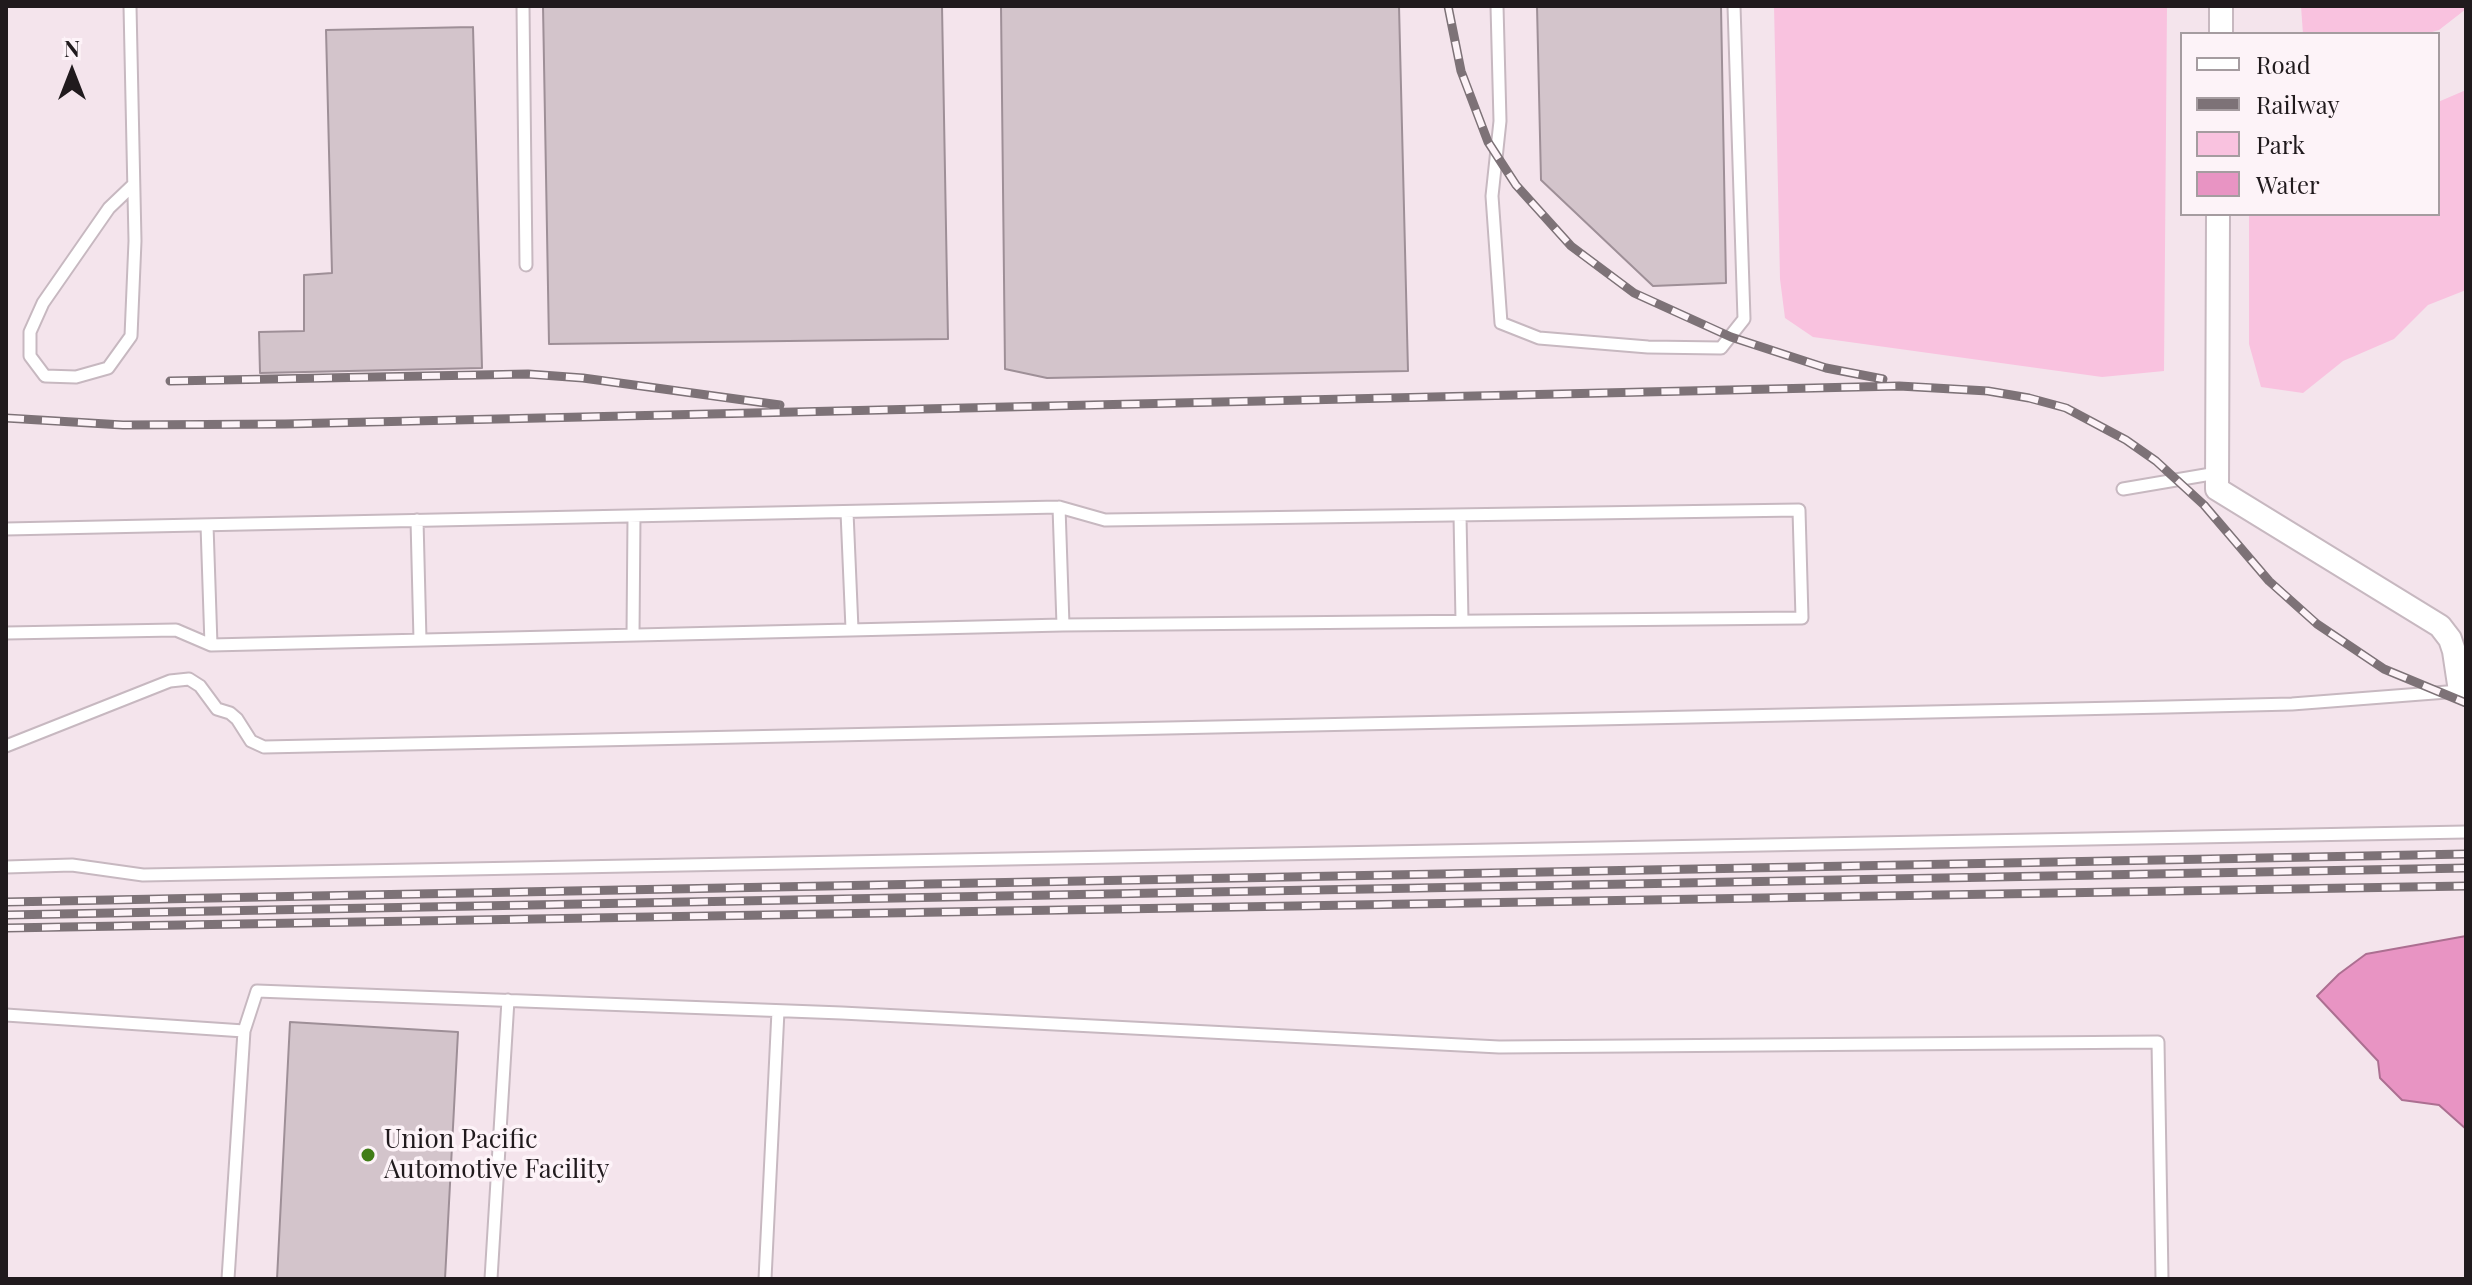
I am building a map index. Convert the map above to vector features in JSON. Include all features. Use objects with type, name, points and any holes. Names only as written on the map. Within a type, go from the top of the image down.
[{"type":"street","points":[[2221,6],[2221,32]]},
{"type":"street","points":[[2218,216],[2217,489],[2440,626],[2454,651],[2463,691]]},
{"type":"lane","points":[[130,6],[135,241],[131,336],[108,368],[76,377],[45,376],[30,356],[30,332],[43,303],[109,208],[132,186]]},
{"type":"lane","points":[[523,6],[526,265]]},
{"type":"lane","points":[[1497,6],[1500,121],[1492,196],[1501,323],[1539,338],[1648,347],[1706,348],[1721,348],[1744,319],[1734,6]]},
{"type":"lane","points":[[2123,489],[2217,473]]},
{"type":"lane","points":[[1059,507],[1063,625]]},
{"type":"lane","points":[[6,529],[1059,507],[1105,520],[1799,510],[1802,618],[1063,625],[211,645],[176,630],[6,633]]},
{"type":"lane","points":[[847,512],[852,629]]},
{"type":"lane","points":[[1460,515],[1462,621]]},
{"type":"lane","points":[[633,635],[634,516]]},
{"type":"lane","points":[[417,520],[420,640]]},
{"type":"lane","points":[[207,525],[211,645]]},
{"type":"lane","points":[[6,746],[170,681],[189,679],[200,686],[217,709],[237,719],[251,741],[264,747],[2230,706],[2463,691]]},
{"type":"lane","points":[[6,867],[72,865],[143,875],[2466,832]]},
{"type":"lane","points":[[228,1279],[244,1031],[257,991],[778,1011],[1499,1047],[2158,1042],[2162,1279]]},
{"type":"lane","points":[[491,1279],[508,1000]]},
{"type":"lane","points":[[765,1279],[778,1011]]},
{"type":"lane","points":[[6,1015],[244,1031]]},
{"type":"green space","points":[[1774,6],[2167,6],[2164,371],[2102,377],[1813,337],[1785,318],[1780,279]]},
{"type":"green space","points":[[2301,6],[2466,6],[2439,30],[2432,32],[2303,32]]},
{"type":"green space","points":[[2466,90],[2466,290],[2428,305],[2394,339],[2343,361],[2303,393],[2261,387],[2249,344],[2249,216],[2440,216],[2440,101]]},
{"type":"water","points":[[2466,936],[2466,1129],[2439,1105],[2402,1100],[2380,1078],[2378,1061],[2317,996],[2366,954]]},
{"type":"building","points":[[543,6],[942,6],[948,339],[549,344]]},
{"type":"building","points":[[1001,6],[1399,6],[1408,371],[1047,378],[1005,369]]},
{"type":"building","points":[[1537,6],[1721,6],[1726,283],[1653,286],[1541,180]]},
{"type":"building","points":[[473,27],[482,368],[260,373],[259,332],[304,331],[304,275],[332,273],[326,30]]},
{"type":"building","name":"Union Pacific Automotive Facility","points":[[290,1022],[458,1032],[445,1279],[277,1279]]},
{"type":"railway","points":[[1448,6],[1461,71],[1488,142],[1516,185],[1571,246],[1634,293],[1731,337],[1826,368],[1883,379]]},
{"type":"railway","points":[[170,381],[528,374],[583,378],[780,405]]},
{"type":"railway","points":[[6,418],[123,425],[285,424],[1899,386],[1988,391],[2066,408],[2126,440],[2156,461],[2204,505],[2269,581],[2317,624],[2384,669],[2466,703]]},
{"type":"railway","points":[[6,902],[2466,854]]},
{"type":"railway","points":[[6,915],[2466,868]]},
{"type":"railway","points":[[6,928],[2466,886]]},
{"type":"place","name":"Union Pacific Automotive Facility","points":[[368,1155]]}]
